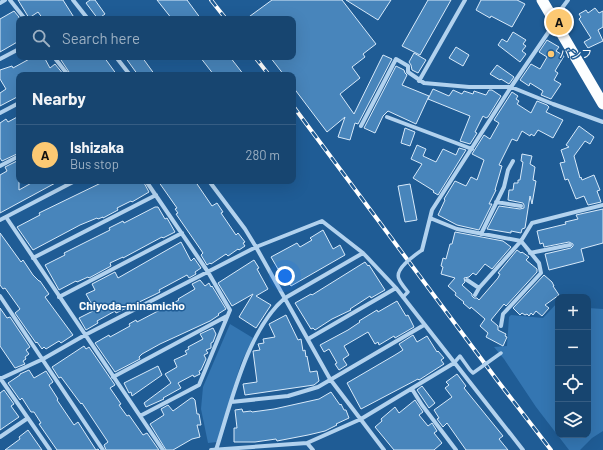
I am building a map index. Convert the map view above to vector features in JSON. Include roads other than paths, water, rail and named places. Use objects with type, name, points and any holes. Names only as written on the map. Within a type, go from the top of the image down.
[{"type":"highway","points":[[542,0],[603,104]]},
{"type":"street","points":[[0,3],[6,0]]},
{"type":"street","points":[[10,0],[23,16]]},
{"type":"street","points":[[73,0],[86,16]]},
{"type":"street","points":[[419,80],[465,0]]},
{"type":"street","points":[[403,297],[408,292],[398,279],[399,270],[408,260],[422,250],[432,210],[511,87],[555,22],[556,16],[568,0]]},
{"type":"street","points":[[0,59],[16,51]]},
{"type":"street","points":[[361,126],[396,59],[408,66],[408,72],[424,83],[469,87],[511,87],[603,122]]},
{"type":"street","points":[[56,60],[66,72]]},
{"type":"street","points":[[118,60],[128,72]]},
{"type":"street","points":[[0,113],[16,105]]},
{"type":"street","points":[[387,117],[472,149]]},
{"type":"street","points":[[0,166],[16,158]]},
{"type":"street","points":[[481,234],[504,187],[508,170],[513,161]]},
{"type":"street","points":[[0,220],[69,184]]},
{"type":"street","points":[[140,416],[199,385],[230,310],[208,272],[148,184]]},
{"type":"street","points":[[211,184],[245,229],[332,380],[384,450]]},
{"type":"street","points":[[33,258],[156,195]]},
{"type":"street","points":[[496,202],[521,206]]},
{"type":"street","points":[[475,294],[478,288],[521,242],[532,223],[603,205]]},
{"type":"street","points":[[6,217],[163,450]]},
{"type":"street","points":[[430,218],[457,229],[521,242],[539,263],[541,273],[503,314],[501,326]]},
{"type":"street","points":[[50,450],[0,379],[43,359],[85,335],[256,247],[322,220],[363,253],[396,288],[523,450]]},
{"type":"street","points":[[59,297],[182,233]]},
{"type":"street","points":[[530,253],[570,245]]},
{"type":"street","points":[[363,253],[285,298],[275,306],[244,362],[232,402],[214,450],[307,443],[361,419],[454,363],[460,356],[473,372],[502,353]]},
{"type":"street","points":[[467,280],[478,288]]},
{"type":"street","points":[[308,339],[396,288]]},
{"type":"street","points":[[0,296],[103,450]]},
{"type":"street","points":[[113,377],[228,316]]},
{"type":"street","points":[[232,402],[288,396],[318,387],[424,325]]},
{"type":"street","points":[[412,389],[422,405],[456,450]]},
{"type":"street","points":[[0,437],[28,418]]},
{"type":"street","points":[[307,443],[313,450]]},
{"type":"railway","points":[[211,0],[224,16]]},
{"type":"railway","points":[[257,60],[267,72]]},
{"type":"railway","points":[[296,110],[551,450]]},
{"type":"place","name":"Ishizaka","points":[[559,22]]},
{"type":"place","name":"バンフ","points":[[551,54]]},
{"type":"district","name":"Chiyoda-minamicho","points":[[132,306]]}]
